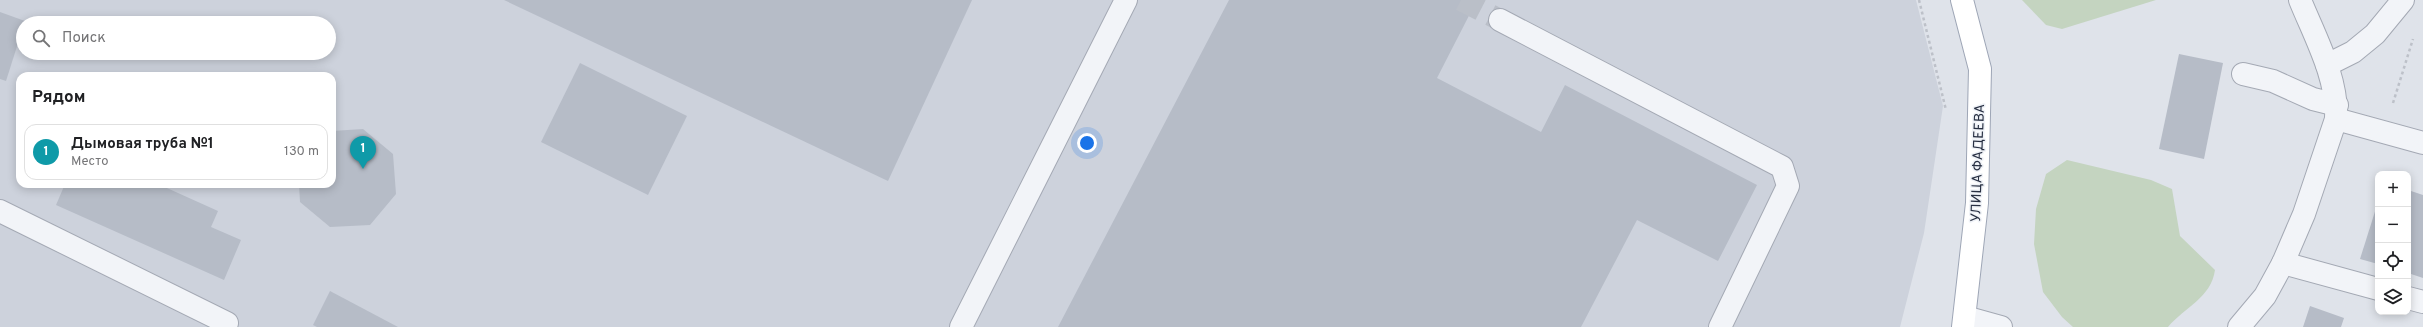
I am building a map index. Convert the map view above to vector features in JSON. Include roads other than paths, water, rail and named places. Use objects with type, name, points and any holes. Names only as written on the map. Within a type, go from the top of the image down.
[{"type":"main road","name":"УЛИЦА ФАДЕЕВА","points":[[1962,0],[1980,69],[1977,203],[1964,322]]},
{"type":"lane","points":[[960,327],[1126,0]]},
{"type":"lane","points":[[2239,327],[2265,296],[2283,263],[2304,214],[2333,133],[2337,112],[2327,65],[2300,0]]},
{"type":"lane","points":[[2327,65],[2353,52],[2375,34],[2403,0]]},
{"type":"lane","points":[[1500,20],[1782,167],[1788,186],[1720,327]]},
{"type":"lane","points":[[2243,74],[2273,81],[2313,99],[2337,112],[2384,132],[2423,143]]},
{"type":"lane","points":[[0,211],[227,323]]},
{"type":"lane","points":[[2283,263],[2375,288]]},
{"type":"lane","points":[[2411,299],[2423,302]]},
{"type":"lane","points":[[1964,322],[2001,327]]},
{"type":"tunnel","points":[[1461,0],[1500,20]]},
{"type":"place","name":"Дымовая труба №1","points":[[363,169]]}]
